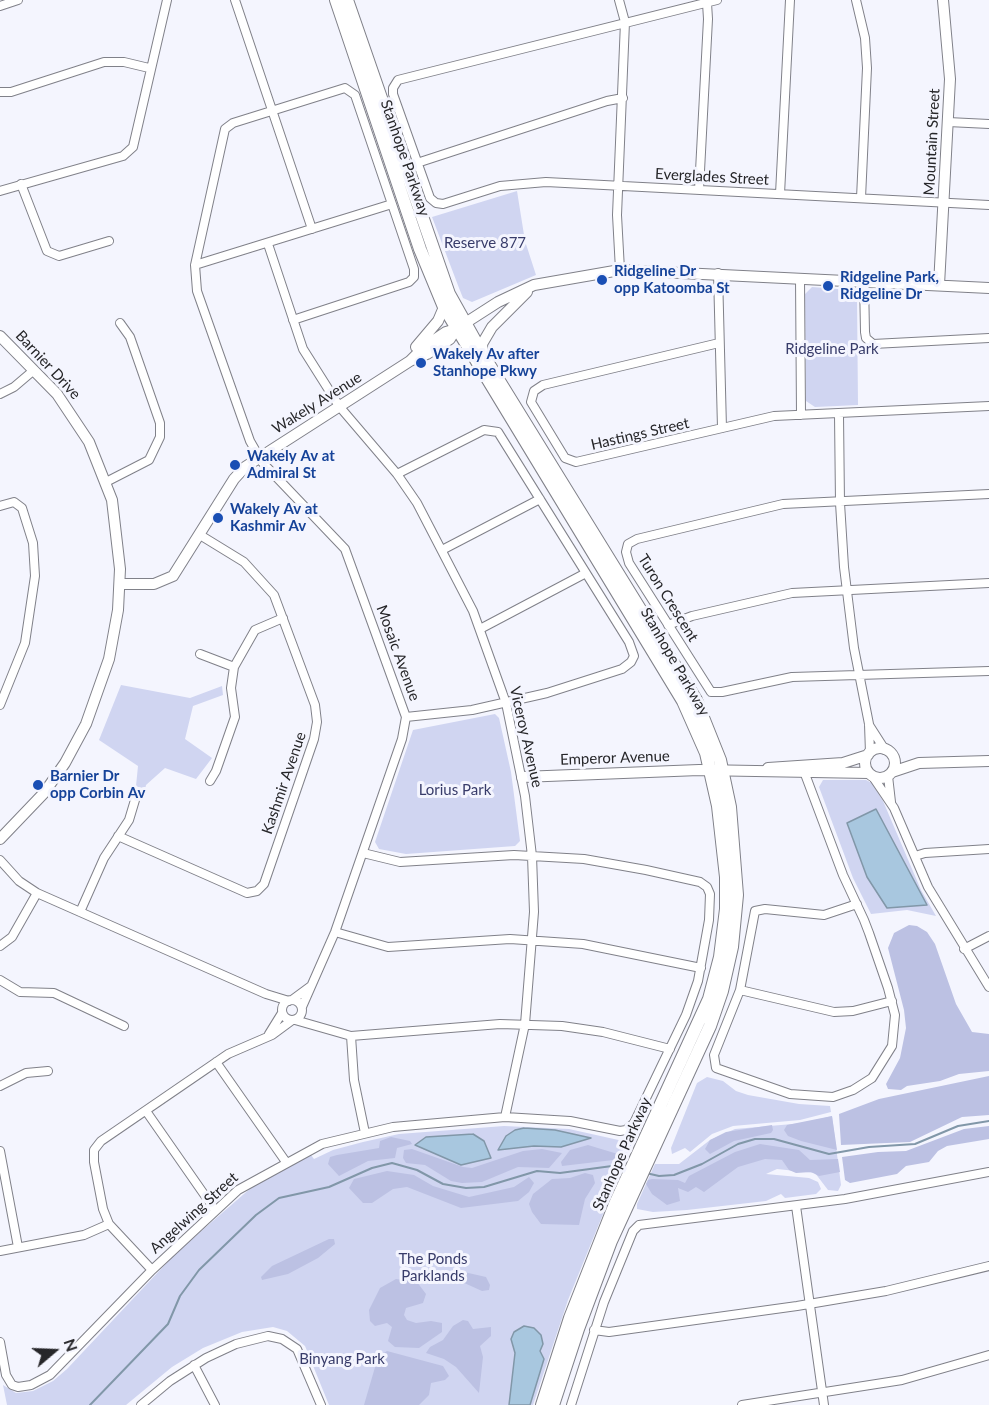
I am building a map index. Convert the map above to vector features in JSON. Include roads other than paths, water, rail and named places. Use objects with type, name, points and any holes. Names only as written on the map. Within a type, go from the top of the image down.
[{"type":"main road","name":"Stanhope Parkway","points":[[336,0],[420,249],[444,307],[483,355],[696,700],[717,770],[718,806],[726,877],[726,917],[720,957],[703,1017],[644,1155],[570,1318],[542,1405]]},
{"type":"main road","name":"Stanhope Parkway","points":[[347,0],[460,326],[671,681],[717,770]]},
{"type":"main road","name":"Stanhope Parkway","points":[[553,1405],[633,1177]]},
{"type":"street","points":[[0,6],[18,0]]},
{"type":"street","points":[[0,191],[123,156],[133,147],[139,132],[149,68],[167,0]]},
{"type":"street","points":[[235,0],[312,230]]},
{"type":"street","points":[[620,0],[625,22],[619,185],[620,270]]},
{"type":"street","points":[[623,98],[607,100],[417,163],[393,94],[395,83],[408,76],[717,0]]},
{"type":"street","points":[[780,194],[790,0]]},
{"type":"street","points":[[856,0],[865,38],[867,68],[861,198]]},
{"type":"street","name":"Mountain Street","points":[[939,285],[948,122],[949,56],[943,0]]},
{"type":"street","points":[[699,189],[707,3]]},
{"type":"street","points":[[0,92],[11,92],[104,62],[124,62],[149,68]]},
{"type":"street","points":[[272,110],[341,88],[355,94],[414,269],[414,277],[409,282],[293,320]]},
{"type":"street","name":"Mosaic Avenue","points":[[272,110],[233,123],[225,129],[195,265],[197,291],[246,432],[259,457],[345,549],[406,717],[402,739],[322,967],[310,986],[302,1009],[293,1020]]},
{"type":"street","points":[[948,122],[989,124]]},
{"type":"street","name":"Everglades Street","points":[[417,163],[428,194],[436,203],[443,204],[500,186],[528,182],[989,205]]},
{"type":"street","points":[[21,184],[47,251],[59,256],[109,241]]},
{"type":"street","points":[[195,265],[392,204]]},
{"type":"street","name":"Viceroy Avenue","points":[[268,244],[303,349],[339,406],[397,474],[442,550],[480,629],[506,704],[522,777],[532,856],[534,940],[525,1024],[505,1117]]},
{"type":"street","name":"Wakely Avenue","points":[[120,584],[154,584],[169,579],[177,572],[234,479],[259,457],[410,361],[424,347],[446,332],[498,302],[534,285],[620,270],[989,288]]},
{"type":"street","points":[[718,273],[722,428]]},
{"type":"street","points":[[800,278],[801,416]]},
{"type":"street","points":[[864,281],[865,332],[866,338],[873,344],[989,338]]},
{"type":"street","points":[[483,355],[482,344],[492,327],[534,285]]},
{"type":"street","points":[[410,361],[417,347],[438,321],[444,307]]},
{"type":"street","points":[[106,482],[149,460],[160,437],[160,423],[130,337],[120,324]]},
{"type":"street","name":"Barnier Drive","points":[[0,336],[57,394],[78,423],[106,482],[118,532],[120,584],[110,659],[86,724],[65,763],[44,793],[0,839]]},
{"type":"street","name":"Hastings Street","points":[[719,343],[543,385],[534,391],[531,402],[565,458],[573,462],[774,416],[839,415],[989,406]]},
{"type":"street","points":[[0,394],[14,387],[34,370]]},
{"type":"street","points":[[839,415],[840,503],[846,591],[859,677],[869,724],[869,754],[866,765],[891,803],[928,887],[989,987]]},
{"type":"street","points":[[397,474],[479,432],[490,429],[498,432],[629,642],[634,658],[627,666],[603,676],[506,704],[406,717]]},
{"type":"street","points":[[840,503],[989,494]]},
{"type":"street","points":[[442,550],[540,499]]},
{"type":"street","points":[[0,506],[14,502],[22,508],[33,543],[34,565],[31,611],[25,643],[0,705]]},
{"type":"street","name":"Turon Crescent","points":[[840,503],[783,504],[630,542],[626,549],[627,559],[708,688],[714,692],[786,678],[859,677]]},
{"type":"street","name":"Kashmir Avenue","points":[[118,836],[247,893],[261,888],[314,739],[317,722],[315,705],[283,618],[269,588],[249,567],[200,535]]},
{"type":"street","points":[[480,629],[542,599],[586,573]]},
{"type":"street","points":[[669,625],[692,616],[792,593],[989,583]]},
{"type":"street","points":[[210,781],[216,771],[235,717],[231,688],[234,667],[255,630],[283,618]]},
{"type":"street","points":[[200,654],[234,667]]},
{"type":"street","points":[[859,677],[989,671]]},
{"type":"street","points":[[869,724],[894,760],[890,774],[891,803]]},
{"type":"street","points":[[758,771],[784,765],[843,763],[877,749],[886,750],[919,763]]},
{"type":"street","points":[[758,771],[871,775],[890,774],[919,763],[989,761]]},
{"type":"street","name":"Emperor Avenue","points":[[522,777],[717,770],[758,771]]},
{"type":"street","points":[[805,774],[869,933],[892,1001],[895,1030],[888,1053],[872,1077],[846,1094],[824,1098],[790,1094],[719,1070],[714,1064],[714,1055],[740,990],[755,911],[765,909],[824,915],[857,904]]},
{"type":"street","points":[[80,912],[104,858],[132,813],[135,800]]},
{"type":"street","points":[[915,856],[925,853],[989,849]]},
{"type":"street","points":[[266,994],[293,1020],[351,1036],[525,1024],[587,1028],[670,1049],[690,1005],[701,968],[707,938],[710,894],[707,886],[700,882],[646,870],[584,859],[495,856],[400,862],[363,853]]},
{"type":"street","points":[[0,860],[19,881],[37,893],[266,994],[291,1000],[302,1009],[314,1025]]},
{"type":"street","points":[[0,946],[15,932],[37,893]]},
{"type":"street","points":[[335,932],[388,947],[534,940],[602,946],[701,968]]},
{"type":"street","points":[[964,949],[989,936]]},
{"type":"street","points":[[0,980],[20,992],[54,993],[124,1026]]},
{"type":"street","name":"Mosaic Avenue","points":[[282,1011],[291,1000],[310,986]]},
{"type":"street","points":[[740,990],[834,1012],[892,1001]]},
{"type":"street","points":[[269,1034],[282,1011]]},
{"type":"street","points":[[152,1270],[109,1224],[94,1162],[94,1150],[101,1142],[216,1062],[293,1020]]},
{"type":"street","points":[[351,1036],[354,1080],[365,1133]]},
{"type":"street","name":"Angelwing Street","points":[[0,1342],[6,1375],[12,1384],[31,1385],[56,1371],[152,1270],[246,1183],[313,1148],[400,1126],[505,1117],[570,1121],[612,1130],[626,1130],[634,1123],[670,1049]]},
{"type":"street","points":[[216,1062],[286,1162]]},
{"type":"street","points":[[0,1086],[26,1073],[48,1071]]},
{"type":"street","points":[[146,1111],[215,1210]]},
{"type":"street","points":[[0,1151],[18,1247]]},
{"type":"street","points":[[571,1405],[594,1330],[614,1276],[633,1231],[639,1225],[796,1206],[989,1172]]},
{"type":"street","points":[[796,1206],[824,1405]]},
{"type":"street","points":[[0,1251],[84,1234],[109,1224]]},
{"type":"street","points":[[594,1330],[609,1332],[810,1304],[895,1289],[989,1266]]},
{"type":"street","points":[[141,1405],[194,1365],[219,1351],[268,1336],[282,1339],[297,1349],[306,1364],[321,1405]]},
{"type":"street","points":[[742,1405],[902,1380],[989,1355]]},
{"type":"street","points":[[194,1365],[214,1405]]},
{"type":"waterway","points":[[646,1173],[659,1176],[674,1175],[702,1164],[738,1144],[755,1139],[774,1139],[829,1154],[869,1147],[915,1144],[958,1126],[989,1121]]},
{"type":"waterway","points":[[90,1405],[168,1324],[180,1296],[199,1270],[256,1215],[279,1198],[329,1187],[372,1168],[392,1163],[417,1170],[443,1184],[466,1188],[484,1187],[537,1171],[560,1173],[612,1166],[626,1168]]},
{"type":"place","name":"Ridgeline Dr opp Katoomba St","points":[[602,280]]},
{"type":"place","name":"Ridgeline Park, Ridgeline Dr","points":[[828,286]]},
{"type":"place","name":"Wakely Av after Stanhope Pkwy","points":[[421,363]]},
{"type":"place","name":"Wakely Av at Admiral St","points":[[235,465]]},
{"type":"place","name":"Wakely Av at Kashmir Av","points":[[218,518]]},
{"type":"place","name":"Barnier Dr opp Corbin Av","points":[[38,785]]},
{"type":"park label","name":"Reserve 877","points":[[485,243]]},
{"type":"park label","name":"Ridgeline Park","points":[[832,349]]},
{"type":"park label","name":"Lorius Park","points":[[455,790]]},
{"type":"park label","name":"The Ponds Parklands","points":[[433,1268]]},
{"type":"park label","name":"Binyang Park","points":[[342,1359]]}]
